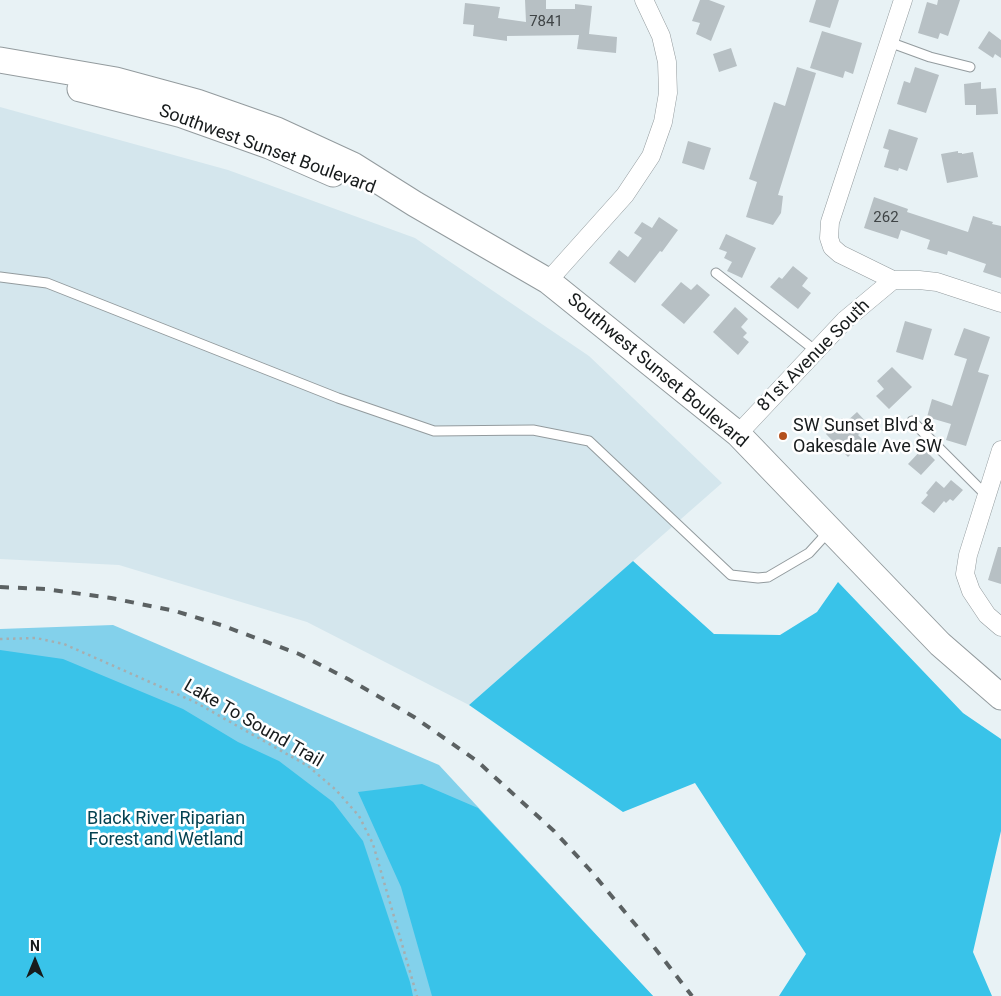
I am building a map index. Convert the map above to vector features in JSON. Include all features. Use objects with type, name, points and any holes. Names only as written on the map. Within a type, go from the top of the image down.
[{"type":"main road","name":"Southwest Sunset Boulevard","points":[[0,60],[116,80],[206,105],[277,130],[353,164],[415,204],[548,281],[738,434],[940,644],[1001,697]]},
{"type":"main road","name":"Southwest Sunset Boulevard","points":[[0,76],[70,87],[182,116],[269,146],[341,177],[415,204]]},
{"type":"street","points":[[548,281],[625,194],[651,156],[663,122],[668,93],[667,62],[661,36],[644,0]]},
{"type":"street","points":[[903,0],[830,222],[829,238],[832,247],[840,254],[892,280],[937,282],[1001,303]]},
{"type":"street","name":"81st Avenue South","points":[[738,434],[845,320],[892,280]]},
{"type":"street","points":[[1001,450],[968,555],[965,574],[971,591],[987,615],[1001,627]]},
{"type":"lane","points":[[889,42],[930,57],[970,67]]},
{"type":"lane","points":[[716,273],[816,351]]},
{"type":"lane","points":[[0,277],[47,283],[338,398],[434,431],[533,430],[589,441],[731,575],[768,578],[809,553],[830,530]]},
{"type":"lane","points":[[912,421],[987,496]]},
{"type":"path","name":"Lake To Sound Trail","points":[[0,639],[36,638],[64,644],[195,702],[308,766],[336,790],[359,816],[373,844],[417,996]]},
{"type":"shaded area","points":[[0,107],[228,170],[415,238],[589,356],[722,483],[469,705],[307,622],[119,565],[0,559]]},
{"type":"green space","points":[[633,561],[714,634],[780,635],[817,612],[838,582],[963,713],[1001,739],[1001,831],[973,952],[992,996],[779,996],[806,954],[695,783],[623,812],[469,705]]},
{"type":"green space","name":"Black River Riparian Forest and Wetland","points":[[113,625],[439,765],[653,996],[0,996],[0,629]]},
{"type":"green space","name":"Black River Riparian Forest and Wetland","points":[[0,650],[63,659],[183,709],[238,742],[279,761],[333,802],[363,841],[413,996],[0,996]]},
{"type":"green space","points":[[422,784],[478,808],[653,996],[432,996],[401,887],[358,792]]},
{"type":"building","points":[[525,0],[546,0],[546,9],[575,9],[575,4],[592,6],[589,34],[617,37],[616,53],[577,49],[579,35],[507,36],[507,41],[473,36],[474,25],[463,24],[465,3],[500,7],[498,18],[526,22]]},
{"type":"building","points":[[700,0],[709,0],[725,6],[711,41],[696,34],[700,23],[692,21]]},
{"type":"building","points":[[816,0],[839,0],[830,28],[809,22]]},
{"type":"building","points":[[938,0],[960,0],[948,36],[940,33],[938,39],[918,33],[927,2],[937,5]]},
{"type":"building","points":[[822,31],[862,43],[853,74],[845,71],[843,78],[810,68]]},
{"type":"building","points":[[989,31],[1001,40],[1001,58],[995,54],[993,58],[978,48]]},
{"type":"building","points":[[731,48],[737,66],[719,72],[713,54]]},
{"type":"building","points":[[797,67],[816,73],[778,195],[783,196],[781,213],[773,225],[746,217],[757,182],[749,179],[774,102],[785,106]]},
{"type":"building","points":[[915,67],[939,75],[926,113],[897,104],[904,81],[910,83]]},
{"type":"building","points":[[981,82],[981,89],[996,88],[998,114],[976,115],[976,105],[965,105],[964,84]]},
{"type":"building","points":[[889,129],[918,138],[907,171],[899,168],[898,171],[884,167],[889,150],[883,148]]},
{"type":"building","points":[[688,141],[711,148],[704,170],[682,163]]},
{"type":"building","points":[[958,151],[958,153],[962,154],[973,152],[978,177],[947,183],[941,154]]},
{"type":"building","points":[[874,197],[908,209],[907,212],[968,232],[973,216],[1001,226],[1001,278],[983,272],[986,264],[948,251],[947,255],[927,249],[930,240],[901,230],[898,239],[864,228]]},
{"type":"building","points":[[659,217],[678,230],[635,283],[609,263],[619,250],[628,257],[642,238],[634,233],[642,222],[652,228]]},
{"type":"building","points":[[726,234],[756,248],[742,278],[727,271],[732,262],[724,258],[727,252],[719,249]]},
{"type":"building","points":[[793,266],[808,278],[802,286],[811,293],[798,309],[770,287],[779,277],[782,279]]},
{"type":"building","points":[[681,282],[691,290],[697,284],[710,295],[684,324],[661,305]]},
{"type":"building","points":[[735,307],[748,319],[741,327],[747,333],[743,337],[749,342],[738,355],[713,332]]},
{"type":"building","points":[[905,321],[932,329],[923,360],[896,352]]},
{"type":"building","points":[[964,328],[990,337],[978,372],[989,375],[966,446],[946,440],[951,424],[927,417],[932,399],[952,406],[967,359],[954,355]]},
{"type":"building","points":[[892,367],[912,387],[889,409],[876,396],[884,389],[877,381]]},
{"type":"building","points":[[857,412],[869,425],[858,435],[864,441],[848,457],[826,434],[842,418],[846,422]]},
{"type":"building","points":[[923,448],[935,460],[921,475],[908,464]]},
{"type":"building","points":[[951,480],[963,490],[953,501],[950,499],[946,503],[944,501],[934,513],[921,503],[928,495],[926,493],[936,481],[944,488]]},
{"type":"building","points":[[998,547],[1001,547],[1001,584],[988,580]]},
{"type":"railway","points":[[0,587],[45,589],[111,598],[175,611],[221,625],[299,654],[348,679],[414,717],[477,761],[554,831],[590,870],[692,996]]},
{"type":"place","name":"SW Sunset Blvd & Oakesdale Ave SW","points":[[783,436]]}]
